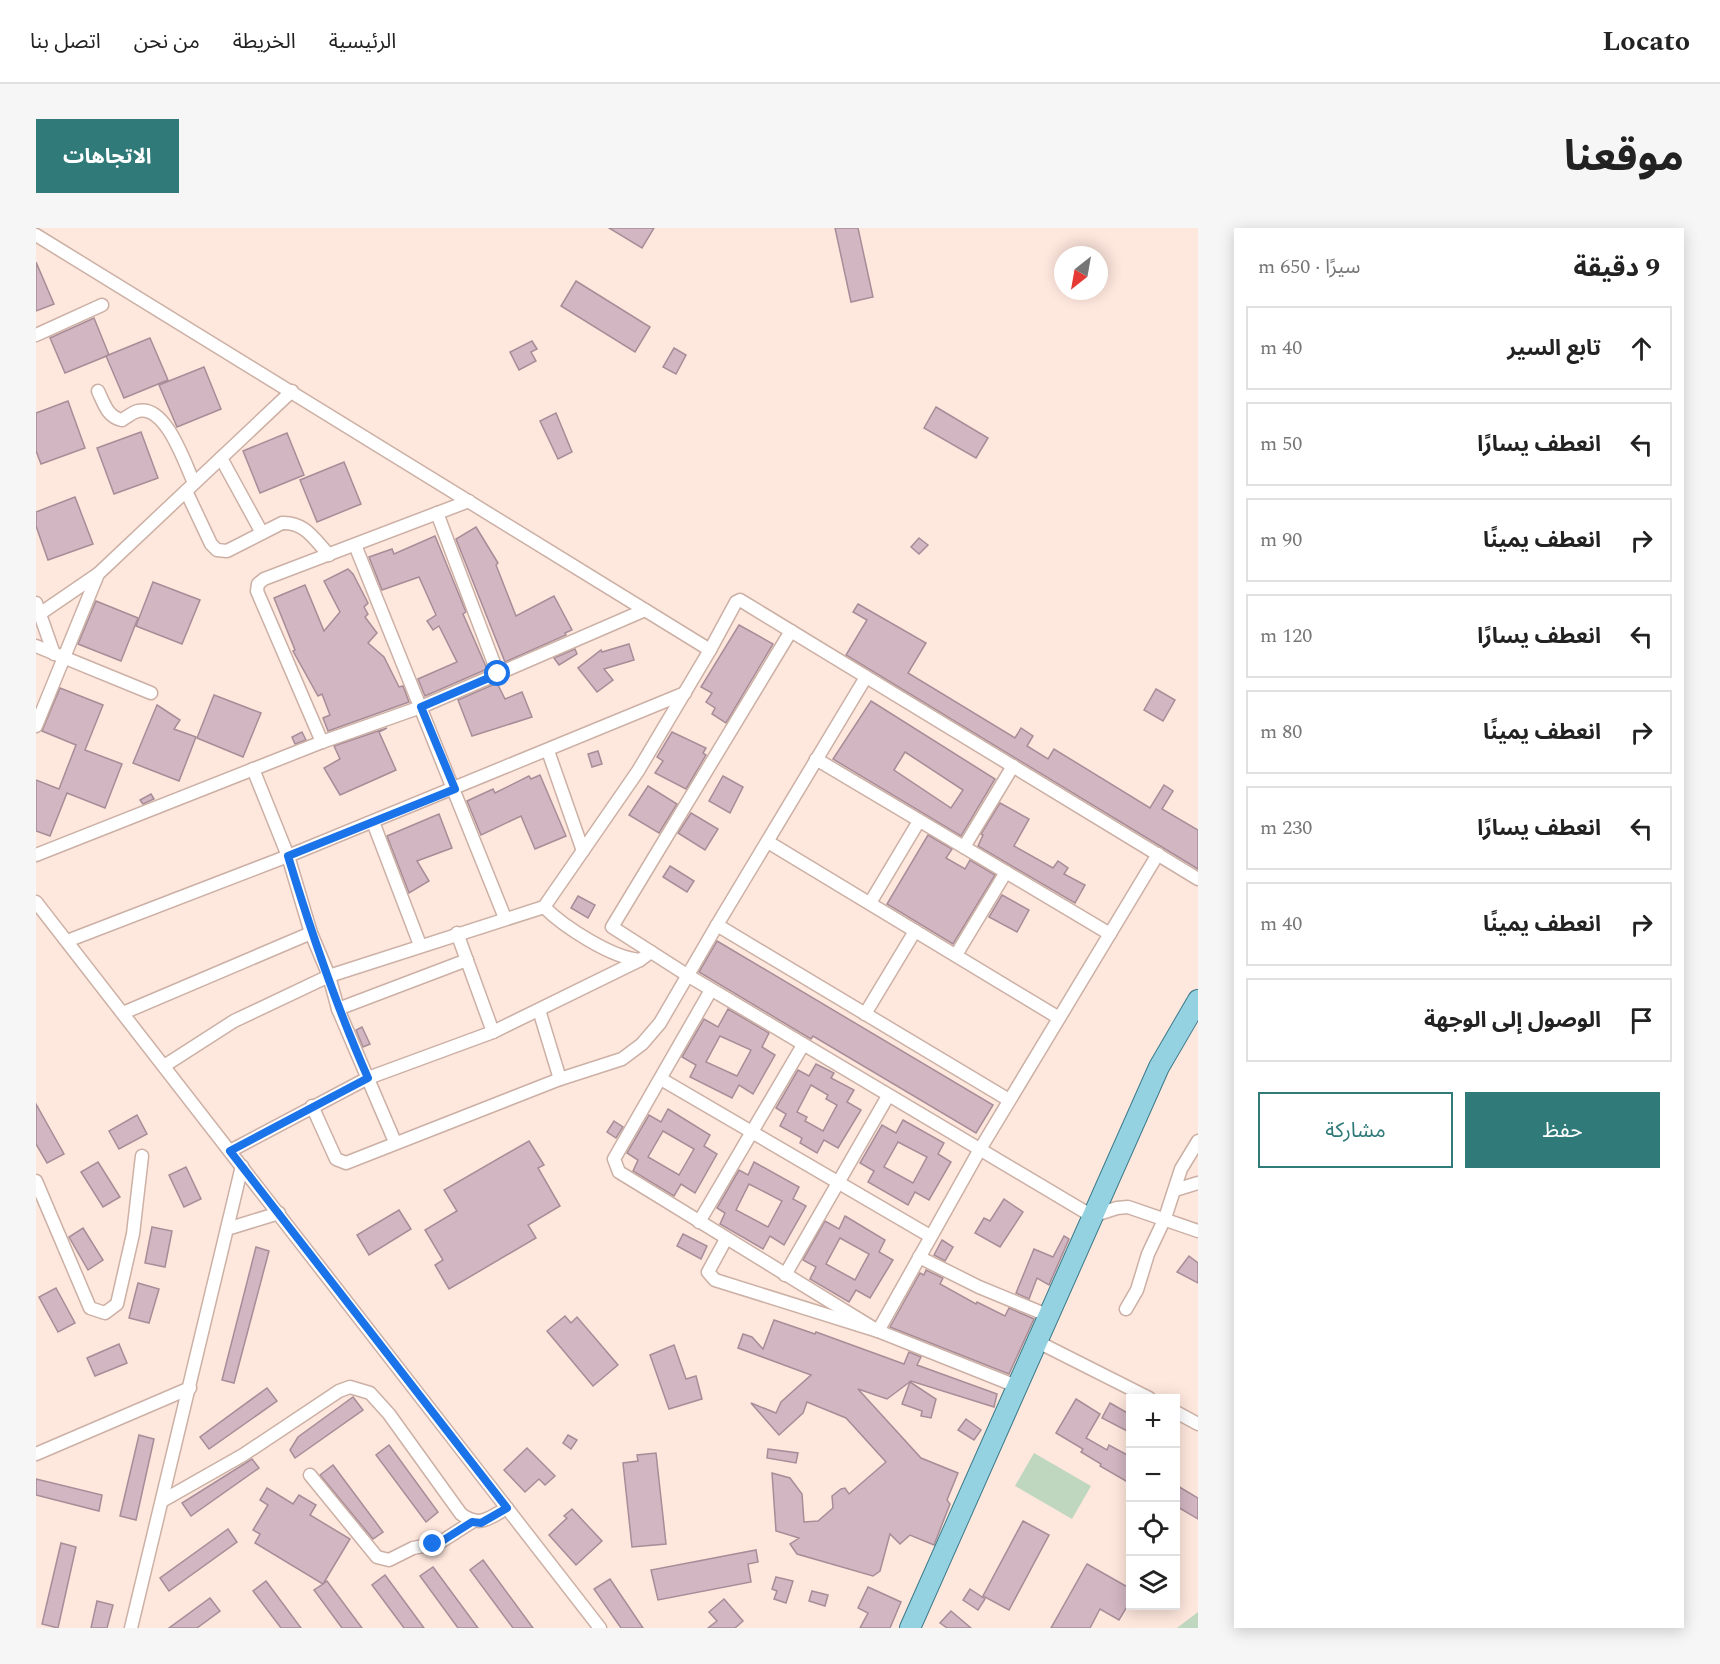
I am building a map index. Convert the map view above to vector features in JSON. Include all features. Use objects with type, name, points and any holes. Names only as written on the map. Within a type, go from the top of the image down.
[{"type":"main road","points":[[910,1628],[1047,1315],[1160,1067],[1198,1000]]},
{"type":"street","points":[[36,234],[710,650]]},
{"type":"street","points":[[36,335],[102,304]]},
{"type":"street","points":[[98,391],[110,414],[115,418],[122,420],[139,410],[153,413],[163,419],[211,544],[217,550],[227,551],[282,523],[302,526],[329,555]]},
{"type":"street","points":[[58,657],[39,608],[98,574],[292,391]]},
{"type":"street","points":[[221,458],[262,533]]},
{"type":"street","points":[[322,742],[257,591],[258,584],[264,579],[469,501]]},
{"type":"street","points":[[437,513],[498,674]]},
{"type":"street","points":[[355,545],[505,918]]},
{"type":"street","points":[[36,726],[58,657],[98,574]]},
{"type":"street","points":[[164,1066],[234,1021],[329,976],[457,933],[544,907],[638,771],[736,602],[740,600],[1198,879]]},
{"type":"street","points":[[36,855],[322,742],[421,707],[645,610]]},
{"type":"street","points":[[791,631],[612,927],[711,990],[1092,1216],[1128,1207],[1198,1231]]},
{"type":"street","points":[[36,646],[58,657],[151,693]]},
{"type":"street","points":[[312,1106],[336,1159],[346,1163],[560,1078],[622,1059],[642,1044],[660,1023],[866,677]]},
{"type":"street","points":[[67,941],[373,822],[685,693]]},
{"type":"street","points":[[548,751],[583,851]]},
{"type":"street","points":[[816,759],[1110,934]]},
{"type":"street","points":[[964,847],[1013,766]]},
{"type":"street","points":[[253,769],[288,856],[311,933],[329,976],[338,1009],[395,1142]]},
{"type":"street","points":[[870,903],[920,821]]},
{"type":"street","points":[[373,822],[420,945]]},
{"type":"street","points":[[768,842],[1059,1018]]},
{"type":"street","points":[[878,1331],[979,1151],[1158,854]]},
{"type":"street","points":[[956,956],[1006,872]]},
{"type":"street","points":[[36,902],[600,1628]]},
{"type":"street","points":[[544,907],[552,915],[612,952],[640,960]]},
{"type":"street","points":[[717,925],[1009,1100]]},
{"type":"street","points":[[865,1014],[915,931]]},
{"type":"street","points":[[123,1013],[311,933]]},
{"type":"street","points":[[457,933],[493,1032]]},
{"type":"street","points":[[230,1151],[368,1078],[493,1032],[640,960],[651,952]]},
{"type":"street","points":[[338,1009],[467,960]]},
{"type":"street","points":[[711,990],[614,1159],[615,1166],[619,1172],[878,1331]]},
{"type":"street","points":[[539,1010],[560,1078]]},
{"type":"street","points":[[699,1222],[804,1045]]},
{"type":"street","points":[[661,1078],[930,1236]]},
{"type":"street","points":[[785,1275],[888,1096]]},
{"type":"street","points":[[1126,1309],[1137,1290],[1148,1254],[1165,1218],[1186,1157],[1198,1141]]},
{"type":"street","points":[[36,1180],[90,1308],[105,1312],[117,1304],[120,1292],[133,1234],[142,1156]]},
{"type":"street","points":[[131,1628],[242,1166]]},
{"type":"street","points":[[1175,1190],[1198,1183]]},
{"type":"street","points":[[227,1229],[279,1213]]},
{"type":"street","points":[[726,1239],[708,1272],[715,1280],[878,1331],[1016,1386]]},
{"type":"street","points":[[919,1257],[979,1287],[1047,1315]]},
{"type":"street","points":[[1036,1341],[1141,1394]]},
{"type":"street","points":[[162,1501],[243,1455],[350,1386],[370,1393],[389,1414],[461,1514],[472,1522],[481,1523],[507,1508]]},
{"type":"street","points":[[36,1454],[190,1388]]},
{"type":"street","points":[[1180,1414],[1198,1424]]},
{"type":"street","points":[[310,1475],[377,1557],[388,1560],[413,1548],[439,1543],[472,1522]]},
{"type":"green space","points":[[1034,1453],[1091,1486],[1072,1519],[1015,1486]]},
{"type":"green space","points":[[1198,1612],[1198,1628],[1177,1628]]},
{"type":"building","points":[[609,228],[654,228],[642,248]]},
{"type":"building","points":[[835,228],[858,228],[873,297],[851,302]]},
{"type":"building","points":[[36,262],[54,304],[36,311]]},
{"type":"building","points":[[576,281],[650,327],[635,352],[561,306]]},
{"type":"building","points":[[94,318],[109,355],[65,373],[50,338]]},
{"type":"building","points":[[150,338],[168,380],[124,398],[106,356]]},
{"type":"building","points":[[532,341],[537,349],[531,352],[536,361],[519,370],[510,352]]},
{"type":"building","points":[[674,348],[686,355],[676,374],[663,367]]},
{"type":"building","points":[[204,367],[221,409],[177,427],[159,385]]},
{"type":"building","points":[[68,401],[85,448],[41,464],[36,451],[36,413]]},
{"type":"building","points":[[936,407],[988,438],[976,458],[924,428]]},
{"type":"building","points":[[556,413],[572,452],[558,459],[540,421]]},
{"type":"building","points":[[141,432],[158,478],[114,494],[97,448]]},
{"type":"building","points":[[287,433],[304,475],[260,493],[243,451]]},
{"type":"building","points":[[344,462],[361,504],[317,522],[300,480]]},
{"type":"building","points":[[75,497],[93,544],[48,560],[36,526],[36,512]]},
{"type":"building","points":[[476,527],[498,563],[496,565],[516,616],[554,596],[572,630],[565,633],[566,635],[505,662],[456,539]]},
{"type":"building","points":[[435,536],[466,612],[463,614],[487,669],[425,696],[418,679],[457,662],[439,626],[433,630],[427,621],[436,615],[419,577],[382,590],[369,557],[392,549],[394,554]]},
{"type":"building","points":[[919,538],[928,545],[919,554],[911,547]]},
{"type":"building","points":[[348,569],[368,603],[364,607],[368,614],[365,617],[377,633],[368,643],[384,657],[399,687],[403,686],[409,702],[328,731],[323,718],[330,715],[322,694],[318,696],[293,651],[295,650],[274,598],[305,585],[324,631],[340,612],[324,581]]},
{"type":"building","points":[[153,582],[200,600],[182,644],[136,626]]},
{"type":"building","points":[[96,601],[138,618],[121,661],[78,644]]},
{"type":"building","points":[[858,604],[926,643],[908,673],[1015,738],[1021,728],[1033,736],[1027,746],[1048,759],[1054,749],[1150,808],[1164,785],[1173,791],[1162,809],[1198,830],[1198,869],[846,655],[867,620],[853,612]]},
{"type":"building","points":[[739,625],[773,644],[726,723],[712,714],[715,708],[706,702],[712,693],[701,687]]},
{"type":"building","points":[[629,644],[634,660],[604,669],[613,680],[597,692],[578,668],[601,650],[602,652]]},
{"type":"building","points":[[575,649],[577,654],[559,665],[554,658]]},
{"type":"building","points":[[497,683],[505,699],[522,692],[532,717],[472,736],[458,700]]},
{"type":"building","points":[[60,688],[103,705],[85,750],[122,764],[105,808],[67,793],[50,836],[36,831],[36,780],[59,789],[76,745],[42,731]]},
{"type":"building","points":[[1156,689],[1175,700],[1163,721],[1144,710]]},
{"type":"building","points":[[214,695],[261,713],[243,757],[197,738]]},
{"type":"building","points":[[871,701],[995,779],[961,836],[833,759]],"holes":[[[905,752],[963,790],[951,808],[894,770]]]},
{"type":"building","points":[[157,705],[180,720],[174,729],[196,737],[179,781],[133,763]]},
{"type":"building","points":[[387,728],[379,732],[396,770],[340,795],[324,768],[340,759],[334,746]]},
{"type":"building","points":[[302,732],[306,740],[295,744],[292,737]]},
{"type":"building","points":[[672,732],[706,748],[703,753],[706,755],[686,789],[655,773],[663,761],[657,757]]},
{"type":"building","points":[[598,751],[602,764],[592,767],[588,754]]},
{"type":"building","points":[[540,775],[566,836],[535,849],[521,816],[481,835],[467,801],[493,789],[495,793],[529,776],[531,779]]},
{"type":"building","points":[[723,776],[743,787],[730,813],[709,801]]},
{"type":"building","points":[[648,786],[677,804],[659,833],[629,815]]},
{"type":"building","points":[[151,794],[154,799],[143,804],[140,800]]},
{"type":"building","points":[[1000,803],[1029,819],[1014,846],[1053,868],[1058,861],[1068,868],[1064,874],[1085,885],[1075,903],[978,846],[983,835],[981,834]]},
{"type":"building","points":[[691,813],[718,829],[705,850],[678,833]]},
{"type":"building","points":[[439,814],[452,848],[417,861],[429,881],[409,893],[387,836]]},
{"type":"building","points":[[928,835],[952,849],[946,858],[965,869],[970,860],[995,875],[953,944],[887,904]]},
{"type":"building","points":[[670,866],[694,881],[687,892],[663,877]]},
{"type":"building","points":[[1002,895],[1029,910],[1017,932],[989,917]]},
{"type":"building","points":[[578,896],[595,905],[588,918],[571,908]]},
{"type":"building","points":[[717,941],[993,1105],[976,1133],[813,1036],[811,1039],[699,972]]},
{"type":"building","points":[[728,1009],[769,1033],[762,1047],[775,1055],[753,1094],[739,1085],[732,1098],[690,1077],[696,1065],[682,1057],[704,1019],[718,1027]],"holes":[[[720,1036],[751,1050],[737,1076],[706,1062]]]},
{"type":"building","points":[[362,1027],[370,1044],[363,1047],[356,1030]]},
{"type":"building","points":[[816,1064],[834,1073],[831,1078],[854,1090],[847,1102],[861,1110],[838,1148],[824,1140],[817,1153],[800,1143],[802,1138],[780,1126],[786,1114],[776,1108],[798,1070],[809,1076]],"holes":[[[811,1085],[828,1095],[826,1099],[837,1105],[823,1131],[805,1121],[807,1117],[797,1112]]]},
{"type":"building","points":[[36,1104],[64,1154],[47,1163],[36,1144]]},
{"type":"building","points":[[668,1109],[710,1135],[704,1146],[717,1154],[695,1193],[681,1184],[674,1196],[633,1171],[638,1160],[627,1153],[649,1115],[661,1122]],"holes":[[[663,1131],[694,1149],[679,1175],[648,1157]]]},
{"type":"building","points":[[137,1115],[147,1134],[119,1149],[109,1131]]},
{"type":"building","points":[[903,1120],[944,1143],[938,1154],[951,1162],[929,1200],[915,1192],[908,1205],[868,1182],[874,1171],[860,1163],[882,1125],[896,1133]],"holes":[[[898,1142],[927,1157],[913,1183],[884,1167]]]},
{"type":"building","points":[[614,1121],[623,1127],[616,1138],[607,1132]]},
{"type":"building","points":[[529,1141],[544,1165],[538,1168],[560,1206],[528,1225],[536,1238],[449,1289],[435,1265],[443,1260],[425,1230],[457,1211],[444,1190]]},
{"type":"building","points":[[98,1162],[120,1197],[103,1207],[81,1172]]},
{"type":"building","points":[[754,1162],[799,1187],[793,1199],[806,1206],[784,1245],[770,1236],[763,1249],[720,1224],[725,1213],[717,1208],[739,1170],[748,1175]],"holes":[[[749,1184],[782,1201],[768,1227],[736,1210]]]},
{"type":"building","points":[[186,1167],[201,1199],[184,1207],[169,1175]]},
{"type":"building","points":[[1004,1199],[1023,1212],[1000,1247],[975,1233],[984,1218],[990,1221]]},
{"type":"building","points":[[399,1210],[411,1229],[369,1255],[357,1235]]},
{"type":"building","points":[[845,1216],[885,1240],[879,1252],[893,1260],[870,1298],[856,1290],[849,1302],[810,1279],[816,1267],[803,1260],[825,1221],[839,1229]],"holes":[[[840,1238],[869,1254],[855,1280],[826,1264]]]},
{"type":"building","points":[[152,1227],[172,1231],[165,1267],[145,1263]]},
{"type":"building","points":[[83,1228],[103,1260],[88,1270],[69,1237]]},
{"type":"building","points":[[683,1234],[707,1246],[701,1259],[677,1246]]},
{"type":"building","points":[[1064,1236],[1069,1239],[1049,1285],[1037,1278],[1029,1299],[1016,1293],[1034,1249],[1053,1257]]},
{"type":"building","points":[[942,1240],[953,1247],[945,1261],[934,1255]]},
{"type":"building","points":[[256,1247],[269,1251],[234,1383],[222,1380]]},
{"type":"building","points":[[1189,1256],[1198,1263],[1198,1283],[1177,1272]]},
{"type":"building","points":[[926,1270],[943,1278],[940,1284],[976,1304],[977,1302],[1005,1316],[1009,1308],[1034,1319],[1009,1374],[890,1327],[920,1273],[924,1275]]},
{"type":"building","points":[[138,1283],[159,1289],[149,1323],[129,1318]]},
{"type":"building","points":[[56,1288],[75,1323],[58,1332],[39,1297]]},
{"type":"building","points":[[565,1316],[571,1323],[577,1317],[618,1365],[593,1386],[547,1331]]},
{"type":"building","points":[[774,1320],[815,1334],[816,1332],[904,1364],[909,1352],[921,1357],[917,1365],[997,1394],[994,1407],[911,1381],[887,1399],[858,1389],[921,1458],[958,1473],[947,1500],[950,1504],[934,1545],[910,1535],[900,1544],[890,1534],[880,1571],[873,1576],[797,1554],[790,1544],[799,1538],[776,1531],[772,1473],[790,1478],[802,1494],[804,1522],[818,1521],[833,1508],[832,1496],[845,1488],[849,1494],[886,1462],[846,1418],[807,1402],[803,1413],[779,1435],[751,1403],[776,1413],[781,1402],[811,1375],[738,1348],[743,1334],[752,1337],[763,1349]]},
{"type":"building","points":[[119,1344],[127,1363],[95,1376],[87,1358]]},
{"type":"building","points":[[674,1345],[686,1379],[696,1376],[702,1399],[669,1409],[650,1355]]},
{"type":"building","points":[[910,1382],[936,1399],[931,1418],[921,1416],[922,1411],[902,1404]]},
{"type":"building","points":[[267,1388],[277,1401],[209,1449],[200,1437]]},
{"type":"building","points":[[353,1397],[363,1410],[295,1458],[290,1450],[298,1437]]},
{"type":"building","points":[[1076,1399],[1100,1414],[1086,1438],[1107,1450],[1109,1445],[1126,1454],[1126,1481],[1100,1466],[1101,1464],[1081,1452],[1083,1449],[1056,1433]]},
{"type":"building","points":[[1110,1403],[1126,1412],[1126,1430],[1102,1418]]},
{"type":"building","points":[[966,1419],[981,1430],[974,1440],[958,1430]]},
{"type":"building","points":[[139,1435],[154,1439],[136,1520],[120,1516]]},
{"type":"building","points":[[568,1435],[577,1440],[571,1449],[563,1443]]},
{"type":"building","points":[[389,1445],[438,1512],[426,1522],[376,1455]]},
{"type":"building","points":[[527,1448],[555,1476],[545,1485],[539,1479],[525,1492],[504,1470]]},
{"type":"building","points":[[768,1449],[798,1453],[796,1463],[767,1458]]},
{"type":"building","points":[[656,1453],[666,1544],[632,1547],[623,1463],[638,1461],[637,1455]]},
{"type":"building","points":[[252,1459],[259,1468],[191,1516],[182,1503]]},
{"type":"building","points":[[333,1465],[383,1532],[373,1539],[320,1475]]},
{"type":"building","points":[[36,1479],[102,1495],[99,1511],[36,1495]]},
{"type":"building","points":[[1180,1487],[1198,1498],[1198,1519],[1180,1508]]},
{"type":"building","points":[[267,1488],[293,1504],[299,1495],[316,1505],[310,1515],[350,1539],[323,1584],[255,1543],[260,1534],[253,1530],[268,1505],[260,1500]]},
{"type":"building","points":[[572,1509],[602,1541],[576,1565],[549,1535],[567,1518],[564,1516]]},
{"type":"building","points":[[1023,1521],[1049,1535],[1009,1610],[983,1596]]},
{"type":"building","points":[[228,1529],[237,1542],[169,1591],[160,1578]]},
{"type":"building","points":[[61,1543],[76,1547],[58,1628],[42,1624]]},
{"type":"building","points":[[756,1550],[758,1562],[748,1564],[751,1582],[658,1600],[651,1570]]},
{"type":"building","points":[[483,1560],[533,1628],[513,1628],[470,1570]]},
{"type":"building","points":[[1087,1564],[1126,1586],[1126,1608],[1119,1620],[1100,1609],[1090,1628],[1051,1628]]},
{"type":"building","points":[[433,1567],[478,1628],[458,1628],[420,1576]]},
{"type":"building","points":[[385,1575],[424,1628],[404,1628],[372,1585]]},
{"type":"building","points":[[776,1577],[793,1581],[786,1603],[774,1599],[777,1591],[772,1589]]},
{"type":"building","points":[[610,1579],[643,1628],[621,1628],[594,1589]]},
{"type":"building","points":[[266,1581],[301,1628],[281,1628],[253,1591]]},
{"type":"building","points":[[327,1581],[362,1628],[342,1628],[314,1590]]},
{"type":"building","points":[[868,1587],[901,1602],[890,1628],[860,1628],[868,1613],[858,1608]]},
{"type":"building","points":[[970,1589],[985,1599],[978,1610],[963,1600]]},
{"type":"building","points":[[812,1591],[828,1595],[825,1606],[809,1601]]},
{"type":"building","points":[[210,1598],[220,1611],[197,1628],[169,1628]]},
{"type":"building","points":[[724,1599],[743,1621],[735,1628],[708,1628],[717,1621],[709,1612]]},
{"type":"building","points":[[97,1601],[113,1605],[107,1628],[91,1628]]},
{"type":"building","points":[[951,1611],[971,1628],[947,1628],[940,1623]]},
{"type":"route","points":[[433,1544],[439,1543],[472,1522],[481,1523],[507,1508],[230,1151],[368,1078],[338,1009],[329,976],[311,933],[288,856],[455,789],[421,707],[498,674]]}]
